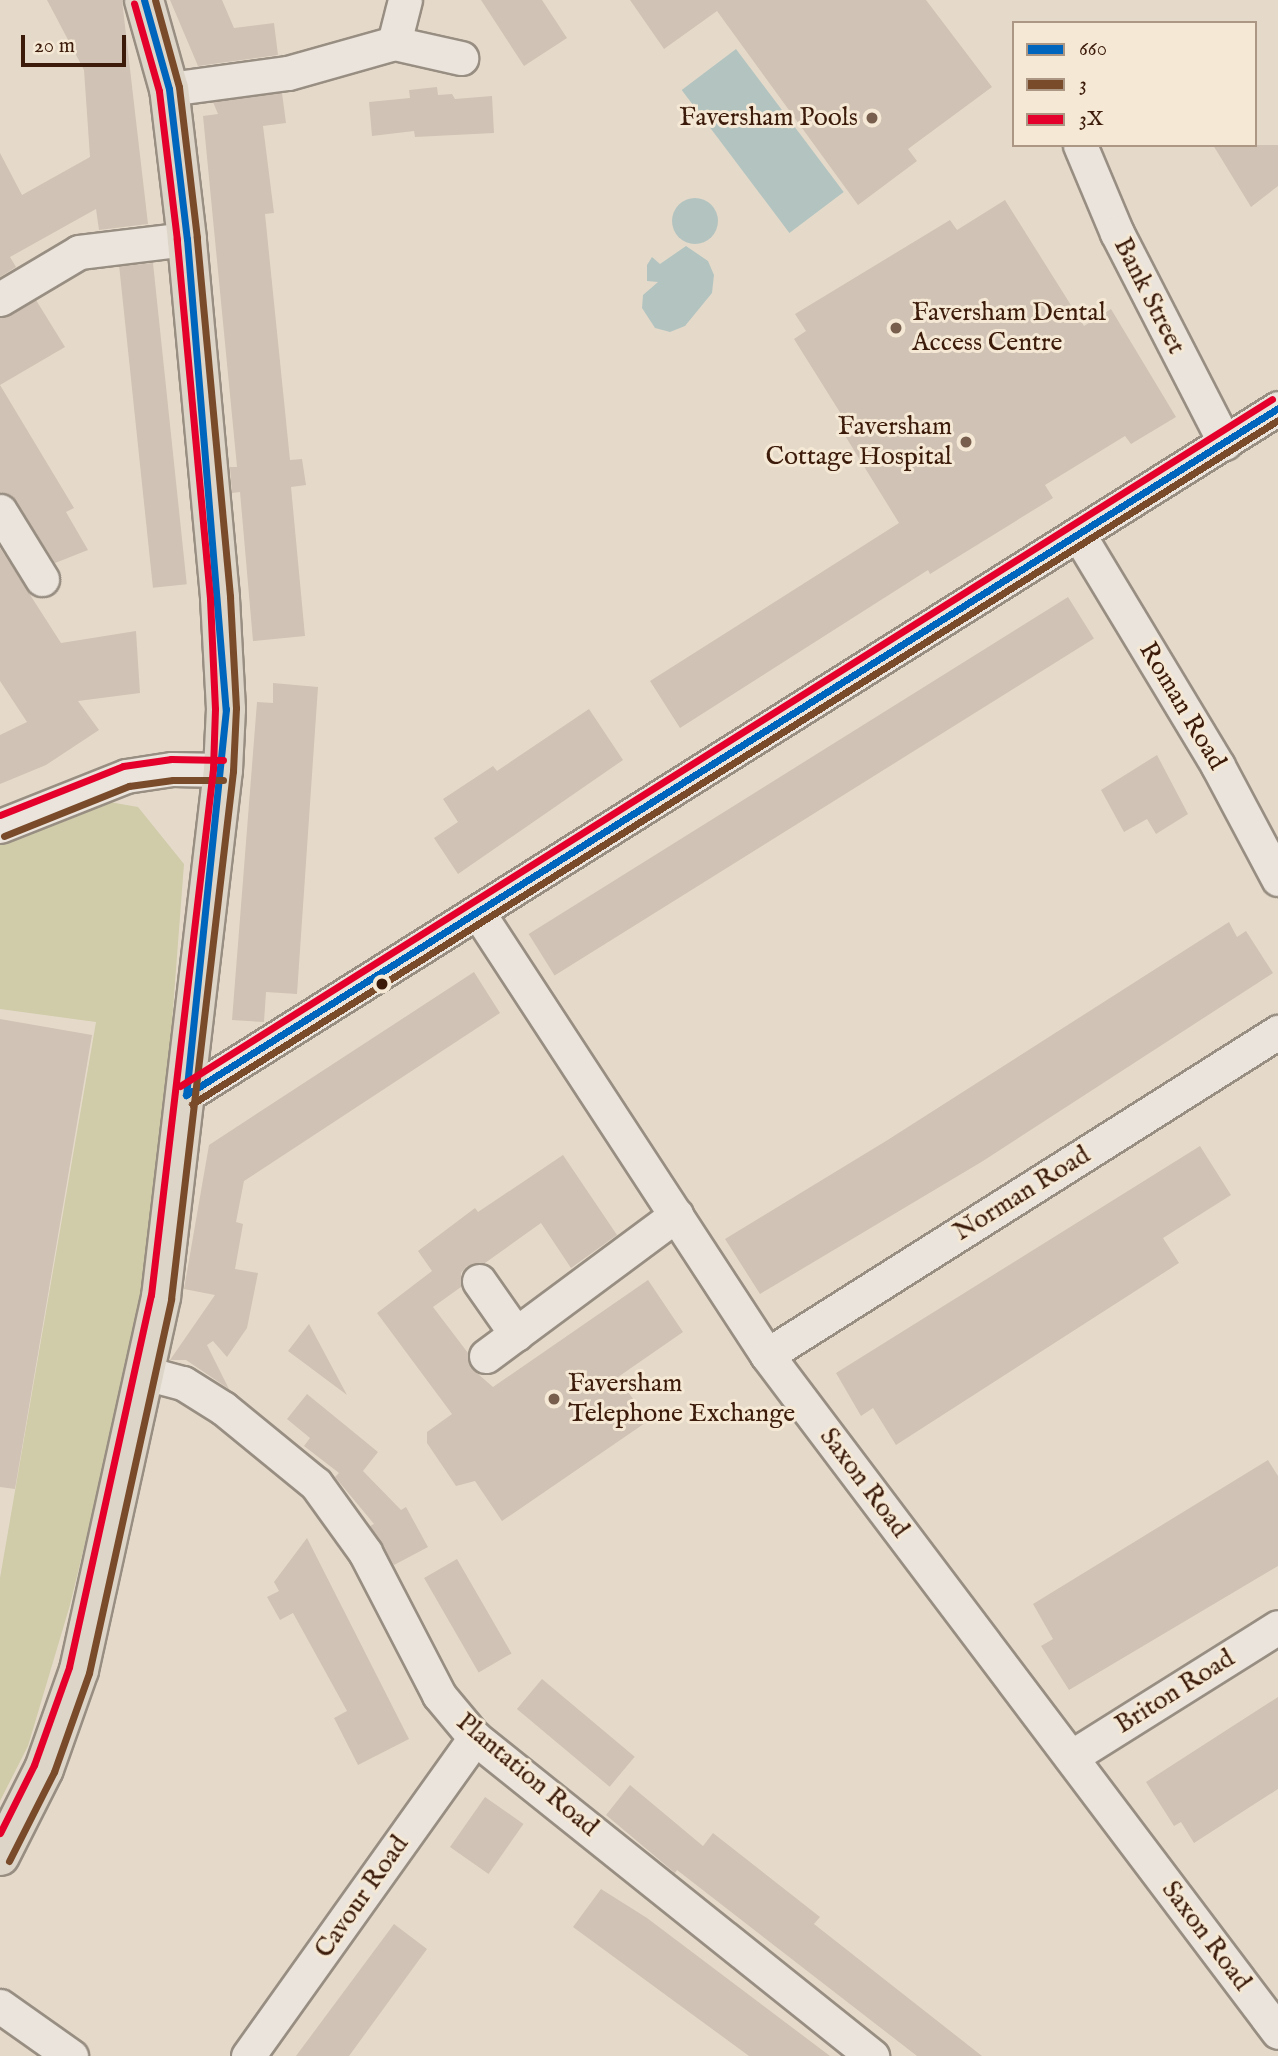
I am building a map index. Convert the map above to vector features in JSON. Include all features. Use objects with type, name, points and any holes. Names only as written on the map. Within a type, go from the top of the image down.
[{"type":"main road","points":[[0,1856],[44,1769],[79,1670],[145,1373],[168,1258],[223,771],[226,709],[220,597],[187,239],[169,89],[144,0]]},
{"type":"street","points":[[394,43],[405,0]]},
{"type":"street","points":[[169,89],[288,73],[394,43],[461,58]]},
{"type":"street","name":"Bank Street","points":[[1081,147],[1117,233],[1225,443]]},
{"type":"street","points":[[0,299],[79,252],[187,239]]},
{"type":"street","points":[[186,1096],[1080,537],[1278,408]]},
{"type":"street","points":[[0,511],[42,579]]},
{"type":"street","name":"Roman Road","points":[[1080,537],[1219,766],[1278,879]]},
{"type":"street","points":[[0,826],[127,776],[172,769],[223,771]]},
{"type":"street","name":"Saxon Road","points":[[479,914],[766,1355],[1278,2032]]},
{"type":"street","name":"Norman Road","points":[[766,1355],[1278,1032]]},
{"type":"street","points":[[486,1356],[676,1214]]},
{"type":"street","points":[[479,1281],[516,1334]]},
{"type":"street","name":"Plantation Road","points":[[145,1373],[183,1383],[223,1408],[316,1484],[365,1552],[439,1695],[475,1738],[872,2056]]},
{"type":"street","name":"Briton Road","points":[[1071,1757],[1278,1627]]},
{"type":"street","name":"Cavour Road","points":[[248,2056],[475,1738]]},
{"type":"street","points":[[0,2006],[71,2056]]},
{"type":"shaded area","points":[[736,49],[844,192],[789,233],[682,90]]},
{"type":"shaded area","points":[[695,198],[711,205],[718,221],[711,237],[695,244],[679,237],[672,221],[679,205]]},
{"type":"shaded area","points":[[686,246],[708,261],[714,275],[712,293],[685,326],[670,332],[655,328],[642,308],[643,295],[658,282],[647,281],[647,265],[652,257],[660,264]]},
{"type":"shaded area","points":[[98,800],[138,807],[184,864],[154,1259],[70,1605],[28,1746],[0,1801],[0,1578],[96,1022],[0,1009],[0,839]]},
{"type":"building","points":[[47,0],[122,0],[148,224],[99,230],[96,209],[10,257],[16,267],[0,277],[0,153],[22,195],[90,157],[84,70]]},
{"type":"building","points":[[170,0],[222,0],[234,28],[274,23],[278,55],[198,66]]},
{"type":"building","points":[[481,0],[542,0],[567,38],[524,66]]},
{"type":"building","name":"Faversham Pools","points":[[630,0],[926,0],[992,87],[908,149],[917,161],[858,205],[717,11],[664,49]]},
{"type":"building","points":[[437,87],[438,95],[452,94],[455,99],[492,96],[494,133],[415,137],[414,131],[372,136],[369,102],[410,98],[409,90]]},
{"type":"building","points":[[282,93],[286,123],[263,126],[274,213],[265,214],[290,460],[302,459],[306,485],[291,487],[305,636],[253,641],[240,492],[232,493],[230,467],[237,467],[203,116],[218,114],[213,102]]},
{"type":"building","points":[[1278,145],[1278,186],[1251,207],[1214,147]]},
{"type":"building","points":[[1005,200],[1084,326],[1111,309],[1176,417],[1131,444],[1125,436],[1045,485],[1053,498],[930,574],[928,570],[680,728],[650,681],[899,523],[844,434],[851,430],[794,339],[806,331],[795,314],[950,220],[957,230]]},
{"type":"building","points":[[153,263],[187,584],[153,588],[119,267]]},
{"type":"building","points":[[36,300],[65,347],[0,385],[0,318]]},
{"type":"building","points":[[0,385],[74,508],[66,512],[88,550],[55,563],[16,501],[0,492]]},
{"type":"building","points":[[0,548],[61,643],[136,631],[140,693],[78,701],[99,730],[46,765],[0,784],[0,735],[27,722],[0,681]]},
{"type":"building","points":[[1068,597],[1094,639],[555,976],[529,934]]},
{"type":"building","points":[[273,683],[318,687],[297,994],[266,992],[264,1022],[232,1020],[257,702],[273,703]]},
{"type":"building","points":[[589,709],[623,760],[458,874],[434,838],[458,822],[443,799],[493,766],[497,771]]},
{"type":"building","points":[[1157,755],[1188,814],[1156,834],[1147,819],[1124,832],[1101,790]]},
{"type":"building","points":[[1229,922],[1237,937],[1246,931],[1273,973],[983,1161],[760,1294],[725,1239],[886,1141]]},
{"type":"building","points":[[474,972],[500,1013],[244,1181],[236,1222],[243,1224],[235,1269],[258,1273],[247,1328],[227,1357],[213,1341],[207,1345],[229,1389],[186,1360],[170,1360],[215,1295],[184,1289],[209,1145]]},
{"type":"building","points":[[0,1019],[92,1035],[15,1489],[0,1487]]},
{"type":"building","points":[[1200,1146],[1231,1195],[1163,1238],[1179,1263],[896,1445],[873,1408],[861,1416],[836,1373]]},
{"type":"building","points":[[563,1155],[617,1235],[571,1268],[541,1223],[485,1263],[467,1266],[461,1273],[461,1287],[433,1307],[468,1353],[470,1367],[493,1387],[648,1280],[683,1332],[618,1377],[648,1421],[502,1521],[475,1481],[456,1486],[427,1443],[427,1432],[452,1414],[377,1313],[432,1271],[418,1251],[475,1208],[478,1212]]},
{"type":"building","points":[[309,1324],[347,1395],[288,1351]]},
{"type":"building","points":[[307,1394],[378,1452],[363,1471],[401,1510],[406,1507],[428,1547],[394,1565],[370,1526],[374,1524],[335,1477],[339,1473],[304,1446],[310,1438],[287,1419]]},
{"type":"building","points":[[1268,1460],[1278,1476],[1278,1566],[1069,1690],[1041,1646],[1053,1639],[1033,1604]]},
{"type":"building","points":[[307,1538],[409,1739],[358,1765],[334,1718],[347,1711],[293,1613],[280,1620],[267,1597],[279,1591],[274,1582]]},
{"type":"building","points":[[457,1559],[512,1653],[479,1672],[424,1578]]},
{"type":"building","points":[[542,1679],[635,1757],[610,1787],[517,1709]]},
{"type":"building","points":[[1278,1697],[1278,1789],[1194,1843],[1181,1822],[1174,1826],[1146,1782]]},
{"type":"building","points":[[630,1785],[703,1846],[713,1833],[820,1917],[814,1924],[982,2056],[917,2056],[677,1870],[675,1873],[606,1815]]},
{"type":"building","points":[[485,1797],[524,1824],[489,1874],[450,1847]]},
{"type":"building","points":[[601,1889],[647,1918],[830,2056],[749,2056],[573,1927]]},
{"type":"building","points":[[394,1924],[427,1949],[349,2056],[296,2056]]},
{"type":"transit line","name":"660","points":[[144,0],[169,89],[187,239],[226,709],[186,1095]]},
{"type":"transit line","name":"3","points":[[9,1861],[54,1772],[89,1673],[171,1299],[233,771],[236,708],[230,596],[197,238],[179,87],[155,0]]},
{"type":"transit line","name":"3X","points":[[0,1833],[34,1765],[69,1667],[151,1295],[213,769],[215,709],[210,598],[177,240],[159,91],[134,3]]},
{"type":"transit line","name":"3X","points":[[180,1086],[1272,399]]},
{"type":"transit line","name":"660","points":[[186,1095],[1278,408]]},
{"type":"transit line","name":"3","points":[[192,1104],[1278,420]]},
{"type":"transit line","name":"3X","points":[[0,815],[123,766],[171,759],[223,760]]},
{"type":"transit line","name":"3","points":[[4,836],[129,786],[173,780],[223,780]]},
{"type":"place","name":"Faversham Pools","points":[[872,118]]},
{"type":"place","name":"Faversham Dental Access Centre","points":[[896,328]]},
{"type":"place","name":"Faversham Cottage Hospital","points":[[966,442]]},
{"type":"place","name":"Faversham Telephone Exchange","points":[[554,1399]]}]
